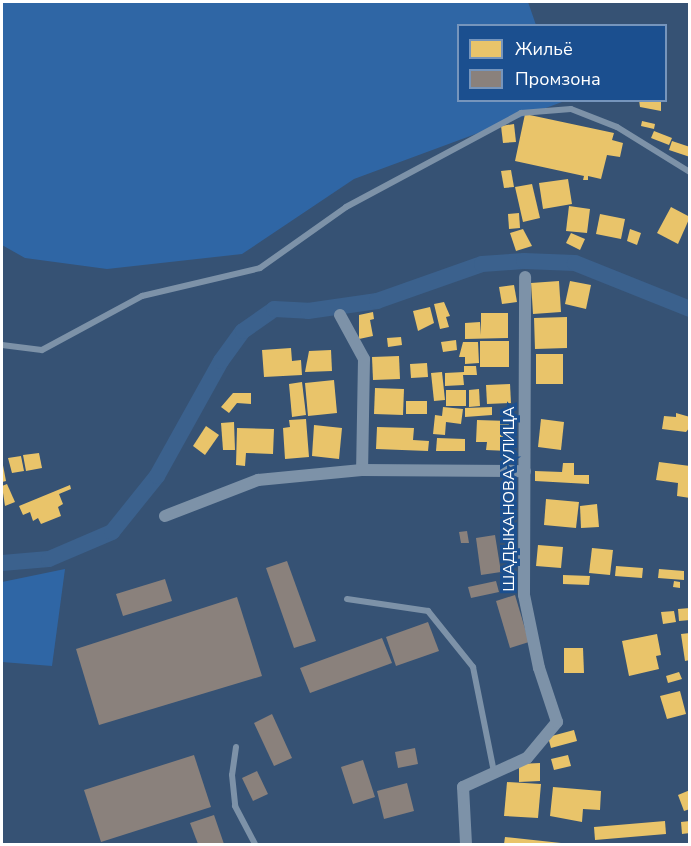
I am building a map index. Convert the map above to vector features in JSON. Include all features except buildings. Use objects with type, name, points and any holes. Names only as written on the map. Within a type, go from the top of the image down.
[{"type":"street","name":"ШАДЫКАНОВА УЛИЦА","points":[[466,844],[463,787],[527,758],[557,722],[540,668],[524,595],[525,277]]},
{"type":"street","points":[[340,315],[364,359],[362,470]]},
{"type":"street","points":[[165,516],[258,480],[362,470],[525,471]]},
{"type":"lane","points":[[2,345],[42,350],[141,296],[260,268],[346,207],[521,114],[571,109],[617,128],[690,172]]},
{"type":"lane","points":[[347,599],[428,611],[473,667],[495,773]]},
{"type":"lane","points":[[236,747],[232,775],[235,806],[255,844]]},
{"type":"shaded area","points":[[2,2],[528,2],[536,24],[457,24],[457,102],[562,102],[354,179],[242,254],[107,269],[25,258],[2,245]]},
{"type":"shaded area","points":[[65,569],[52,666],[2,662],[2,582]]},
{"type":"waterway","points":[[2,563],[49,559],[112,532],[157,476],[221,361],[243,331],[274,309],[308,311],[377,301],[482,264],[524,261],[575,263],[690,309]]}]
